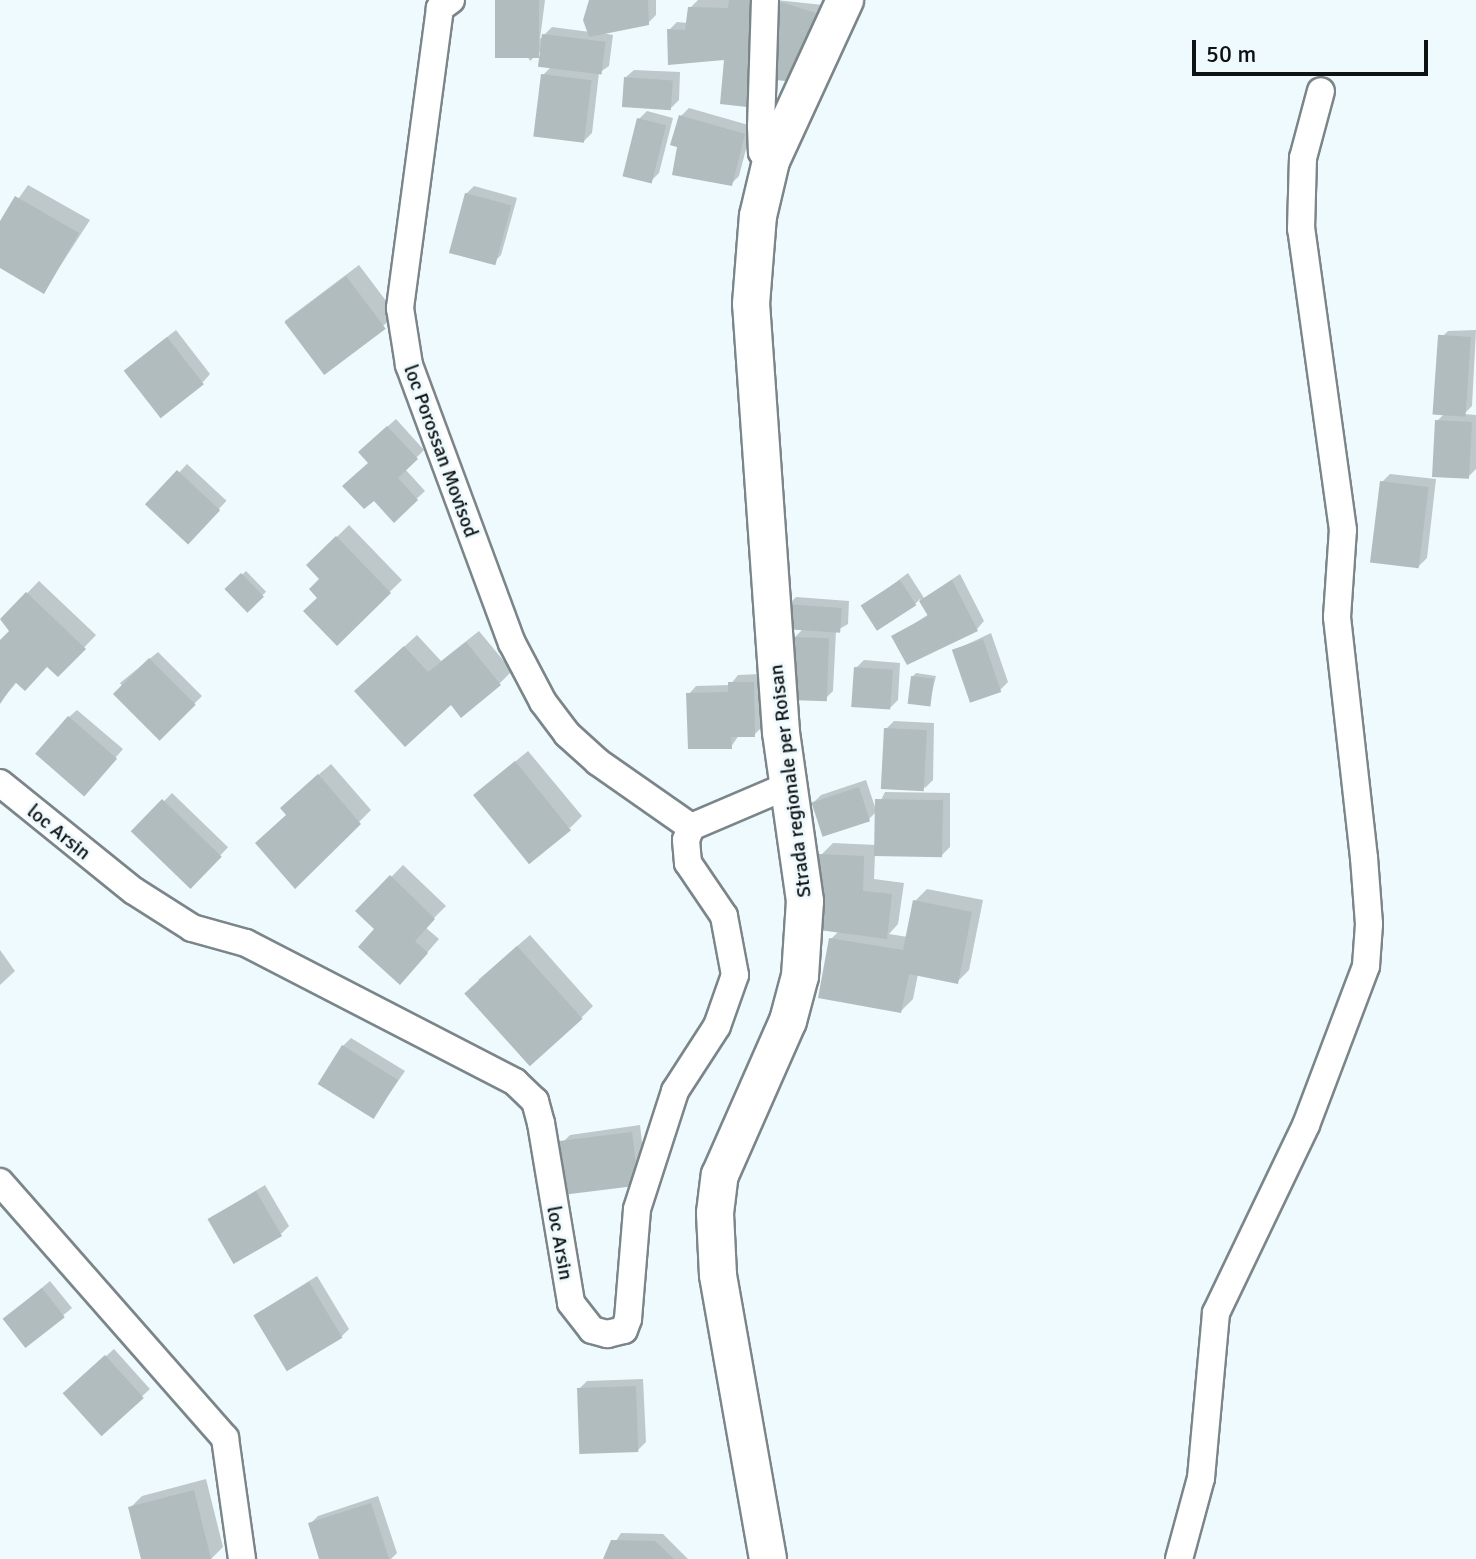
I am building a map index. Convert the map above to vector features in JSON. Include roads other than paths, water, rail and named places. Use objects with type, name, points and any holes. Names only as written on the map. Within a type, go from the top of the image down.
[{"type":"main road","name":"Strada regionale per Roisan","points":[[768,1559],[718,1275],[715,1213],[720,1175],[788,1021],[800,976],[805,901],[787,786],[751,304],[758,216],[771,161],[845,0]]},
{"type":"street","name":"loc Porossan Movisod","points":[[451,0],[440,8],[400,308],[409,365],[512,643],[543,702],[567,734],[598,762],[691,827]]},
{"type":"street","points":[[765,0],[761,126],[762,152],[771,161]]},
{"type":"street","points":[[1179,1559],[1201,1478],[1212,1401],[1216,1313],[1306,1125],[1366,966],[1364,858],[1337,617],[1343,530],[1301,229],[1303,158],[1321,91]]},
{"type":"street","name":"loc Arsin","points":[[0,783],[134,891],[192,928],[246,943],[515,1082],[535,1101],[538,1112],[571,1303],[592,1330],[607,1334],[624,1330],[628,1319],[637,1209],[675,1091],[717,1026],[735,975],[724,916],[688,863],[685,848],[691,827]]},
{"type":"street","points":[[691,827],[787,786]]},
{"type":"street","points":[[0,1182],[225,1438],[242,1559]]}]
